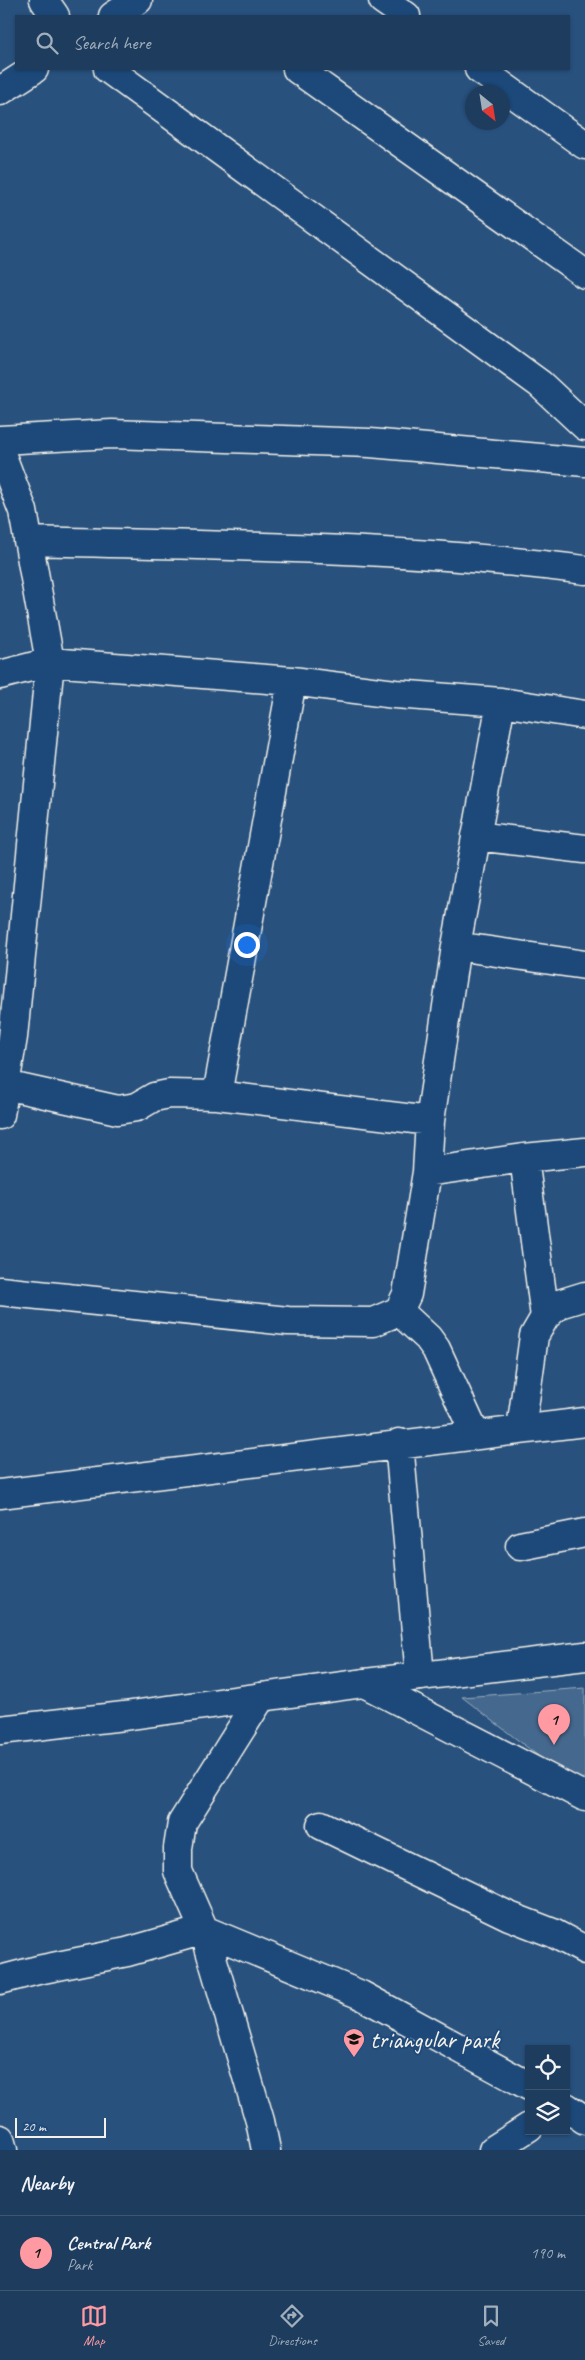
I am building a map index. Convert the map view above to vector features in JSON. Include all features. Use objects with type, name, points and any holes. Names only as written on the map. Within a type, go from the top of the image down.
[{"type":"street","points":[[44,0],[54,15]]},
{"type":"street","points":[[115,15],[138,0]]},
{"type":"street","points":[[383,0],[405,15]]},
{"type":"street","points":[[0,91],[32,70]]},
{"type":"street","points":[[109,70],[540,384],[585,426]]},
{"type":"street","points":[[298,70],[585,274]]},
{"type":"street","points":[[480,70],[585,145]]},
{"type":"street","points":[[0,440],[112,434],[370,443],[585,462]]},
{"type":"street","points":[[0,451],[23,511],[50,662],[10,968],[13,1037],[0,1115]]},
{"type":"street","points":[[28,541],[355,551],[498,559],[585,570]]},
{"type":"street","points":[[0,675],[50,662],[292,681],[395,694],[501,702],[585,715]]},
{"type":"street","points":[[217,1095],[292,681]]},
{"type":"street","points":[[0,1291],[288,1321],[373,1322],[398,1311],[407,1294],[427,1172],[430,1121],[456,946],[501,702]]},
{"type":"street","points":[[476,836],[585,849]]},
{"type":"street","points":[[456,946],[585,965]]},
{"type":"street","points":[[5,1084],[118,1110],[137,1107],[154,1097],[169,1094],[217,1095],[430,1121]]},
{"type":"street","points":[[427,1172],[524,1158],[585,1152]]},
{"type":"street","points":[[524,1158],[545,1318]]},
{"type":"street","points":[[521,1429],[534,1336],[545,1318],[559,1304],[585,1296]]},
{"type":"street","points":[[398,1311],[428,1338],[436,1349],[475,1434]]},
{"type":"street","points":[[0,1494],[399,1443],[585,1422]]},
{"type":"street","points":[[399,1443],[420,1676]]},
{"type":"street","points":[[520,1546],[585,1533]]},
{"type":"street","points":[[0,1730],[124,1716],[364,1682],[585,1656]]},
{"type":"street","points":[[364,1682],[585,1797]]},
{"type":"street","points":[[261,1696],[182,1823],[178,1848],[178,1871],[204,1930],[260,2120],[266,2150]]},
{"type":"street","points":[[321,1825],[508,1916],[553,1933],[585,1950]]},
{"type":"street","points":[[0,1980],[38,1970],[127,1952],[204,1930],[361,1995],[525,2084]]},
{"type":"street","points":[[570,2110],[585,2120]]},
{"type":"street","points":[[494,2150],[525,2130]]},
{"type":"street","points":[[0,2138],[3,2150]]},
{"type":"shaded area","points":[[585,1688],[585,1792],[462,1697]]},
{"type":"place","name":"Central Park","points":[[554,1745]]},
{"type":"place","name":"triangular park","points":[[354,2058]]}]
